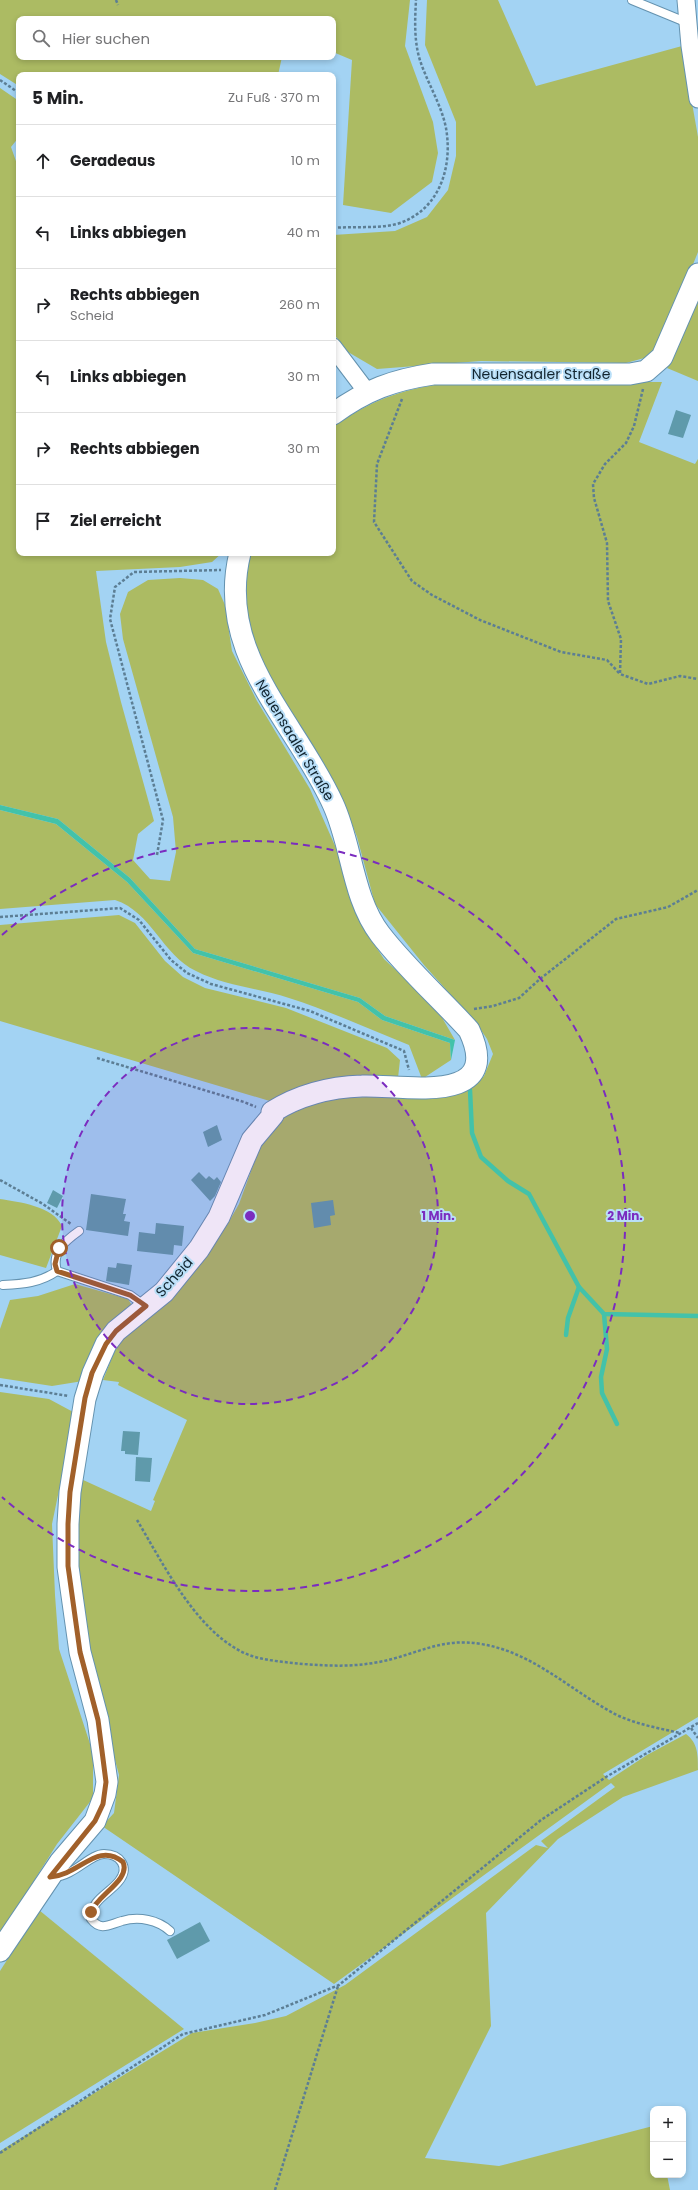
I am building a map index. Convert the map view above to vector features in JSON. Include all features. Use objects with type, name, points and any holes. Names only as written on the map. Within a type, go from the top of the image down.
[{"type":"street","points":[[686,0],[690,46],[698,99]]},
{"type":"street","points":[[646,371],[662,357],[698,274]]},
{"type":"street","points":[[336,351],[366,392]]},
{"type":"street","name":"Neuensaaler Straße","points":[[336,412],[366,392],[406,378],[433,374],[630,374],[646,371]]},
{"type":"street","name":"Neuensaaler Straße","points":[[238,562],[235,607],[242,637],[252,665],[271,700],[322,782],[333,804],[342,826],[360,892],[368,914],[380,934],[469,1030],[476,1048],[476,1060],[468,1076]]},
{"type":"street","name":"Scheid","points":[[0,1951],[55,1870],[95,1821],[103,1804],[106,1782],[98,1720],[80,1652],[68,1566],[68,1524],[70,1492],[85,1398],[92,1373],[106,1344],[116,1331],[164,1292],[211,1230],[220,1217],[252,1140],[273,1115],[272,1112],[287,1103],[318,1091],[362,1086],[433,1089],[448,1087],[468,1076]]},
{"type":"lane","points":[[632,0],[688,23]]},
{"type":"lane","points":[[57,1271],[55,1264],[59,1248],[79,1231]]},
{"type":"lane","points":[[57,1271],[130,1295],[146,1306]]},
{"type":"lane","points":[[3,1285],[28,1283],[46,1279],[57,1271]]},
{"type":"lane","points":[[55,1870],[68,1874],[100,1854],[110,1855],[119,1859],[123,1862],[124,1870],[120,1881],[95,1904],[91,1912],[91,1919],[97,1924],[105,1927],[133,1919],[156,1922],[170,1931]]},
{"type":"path","points":[[116,0],[118,4]]},
{"type":"path","points":[[336,228],[384,226],[408,219],[427,206],[436,195],[446,173],[448,150],[446,128],[419,58],[415,34],[416,0]]},
{"type":"path","points":[[0,80],[16,91]]},
{"type":"path","points":[[620,674],[620,639],[608,601],[607,543],[594,498],[593,484],[605,464],[626,443],[634,426],[646,371]]},
{"type":"path","points":[[406,378],[402,401],[378,464],[374,522],[412,581],[432,595],[480,620],[561,652],[607,660],[620,674],[648,684],[680,676],[698,679]]},
{"type":"path","points":[[157,855],[163,820],[110,619],[115,587],[134,572],[238,562]]},
{"type":"path","points":[[445,1004],[469,1010],[493,1006],[519,998],[540,979],[616,919],[668,907],[698,890]]},
{"type":"path","points":[[0,917],[120,908],[139,920],[171,960],[187,973],[210,984],[310,1011],[404,1051],[414,1088]]},
{"type":"path","points":[[97,1058],[244,1102],[273,1115]]},
{"type":"path","points":[[0,1180],[62,1216],[79,1231]]},
{"type":"path","points":[[0,1385],[85,1398]]},
{"type":"path","points":[[136,1520],[192,1608],[213,1632],[233,1646],[250,1655],[281,1662],[343,1666],[386,1661],[444,1642],[481,1644],[508,1651],[537,1664],[615,1714],[648,1726],[681,1733]]},
{"type":"path","points":[[0,2153],[183,2034],[265,2015],[339,1985],[541,1820],[606,1777],[698,1724]]},
{"type":"path","points":[[691,1728],[698,1738]]},
{"type":"path","points":[[276,2190],[339,1985]]},
{"type":"shaded area","points":[[0,0],[410,0],[405,46],[433,122],[438,153],[432,182],[391,213],[343,205],[352,60],[336,53],[336,16],[16,16],[16,60],[281,60],[279,72],[16,72],[16,84],[0,74]]},
{"type":"shaded area","points":[[427,0],[498,0],[536,86],[682,46],[698,137],[698,252],[663,339],[648,357],[626,363],[481,361],[377,369],[348,352],[336,337],[336,235],[395,231],[427,217],[448,190],[456,156],[456,122],[425,45]]},
{"type":"shaded area","points":[[0,88],[16,99],[16,141],[11,147],[16,161],[16,556],[219,556],[212,562],[180,567],[96,571],[106,642],[154,821],[138,834],[133,860],[150,879],[170,881],[176,852],[173,817],[123,639],[120,614],[128,592],[148,580],[180,578],[203,580],[218,589],[225,605],[232,651],[257,701],[310,789],[336,848],[349,892],[362,926],[384,959],[437,1009],[455,1040],[385,1016],[360,998],[195,949],[130,878],[58,819],[0,805]]},
{"type":"shaded area","points":[[698,294],[698,381],[667,368]]},
{"type":"shaded area","points":[[458,382],[662,382],[639,442],[695,464],[698,459],[698,1717],[603,1774],[609,1780],[647,1755],[686,1734],[695,1745],[698,1770],[623,1797],[558,1839],[486,1913],[491,2026],[425,2158],[499,2166],[650,2127],[650,2178],[668,2178],[670,2190],[0,2190],[0,2151],[192,2033],[255,2023],[286,2016],[345,1985],[536,1845],[548,1848],[541,1841],[615,1787],[611,1783],[334,1984],[102,1826],[114,1813],[119,1775],[91,1669],[74,1582],[81,1479],[151,1511],[155,1501],[153,1500],[187,1420],[118,1385],[119,1382],[103,1380],[115,1350],[128,1333],[161,1309],[227,1225],[239,1204],[259,1149],[277,1122],[299,1108],[330,1099],[366,1097],[433,1098],[470,1090],[484,1076],[493,1054],[487,1039],[477,1024],[424,965],[375,904],[357,837],[345,806],[263,664],[250,637],[244,592],[249,556],[336,556],[336,425],[377,401],[423,387]]},
{"type":"shaded area","points":[[0,805],[58,819],[130,878],[195,949],[360,998],[385,1016],[455,1040],[451,1060],[450,1043],[382,1020],[358,1002],[193,953],[127,882],[56,824],[0,810]]},
{"type":"shaded area","points":[[0,810],[56,824],[127,882],[193,953],[358,1002],[382,1020],[450,1043],[451,1060],[422,1079],[409,1045],[304,1003],[218,980],[196,971],[184,964],[174,955],[138,914],[128,906],[115,900],[0,909]]},
{"type":"shaded area","points":[[119,915],[135,923],[165,961],[183,977],[205,988],[286,1008],[387,1048],[400,1060],[398,1078],[273,1102],[0,1021],[0,925]]},
{"type":"shaded area","points":[[0,1199],[35,1206],[43,1209],[58,1219],[62,1226],[46,1268],[0,1255]]},
{"type":"shaded area","points":[[75,1284],[128,1299],[133,1307],[83,1381],[52,1386],[0,1378],[0,1329],[10,1300],[38,1296]]},
{"type":"shaded area","points":[[0,1392],[49,1399],[75,1413],[52,1524],[55,1595],[59,1649],[93,1753],[93,1798],[57,1844],[0,1935]]},
{"type":"shaded area","points":[[39,1910],[184,2029],[0,2143],[0,1971]]},
{"type":"building","points":[[676,410],[691,415],[683,438],[668,434]]},
{"type":"building","points":[[217,1125],[222,1140],[208,1147],[203,1132]]},
{"type":"building","points":[[199,1172],[206,1179],[209,1176],[214,1180],[217,1177],[221,1182],[215,1196],[210,1201],[191,1180]]},
{"type":"building","points":[[53,1190],[63,1196],[57,1208],[47,1203]]},
{"type":"building","points":[[91,1194],[126,1199],[123,1214],[126,1214],[124,1221],[130,1222],[128,1236],[86,1230]]},
{"type":"building","points":[[333,1200],[335,1215],[330,1216],[331,1225],[314,1228],[311,1203]]},
{"type":"building","points":[[156,1223],[184,1226],[182,1246],[174,1245],[173,1255],[137,1251],[139,1232],[155,1234]]},
{"type":"building","points":[[117,1263],[132,1265],[129,1285],[106,1281],[108,1267],[116,1268]]},
{"type":"building","points":[[123,1431],[140,1432],[138,1455],[125,1454],[125,1451],[121,1451]]},
{"type":"building","points":[[136,1457],[152,1458],[150,1482],[135,1481]]},
{"type":"building","points":[[200,1922],[210,1941],[177,1959],[167,1940]]},
{"type":"waterway","points":[[470,1090],[472,1133],[481,1157],[508,1181],[529,1194],[579,1287],[604,1314],[698,1316]]},
{"type":"waterway","points":[[566,1335],[568,1318],[579,1287]]},
{"type":"waterway","points":[[604,1314],[607,1349],[601,1377],[602,1393],[617,1424]]},
{"type":"route","points":[[59,1248],[55,1264],[57,1271],[130,1295],[146,1306],[116,1331],[98,1358],[85,1398],[70,1492],[68,1566],[75,1625],[86,1679],[98,1720],[106,1782],[103,1804],[95,1821],[60,1862],[50,1877],[68,1874],[100,1854],[110,1855],[123,1862],[124,1870],[120,1881],[97,1901],[92,1907],[91,1912]]}]
